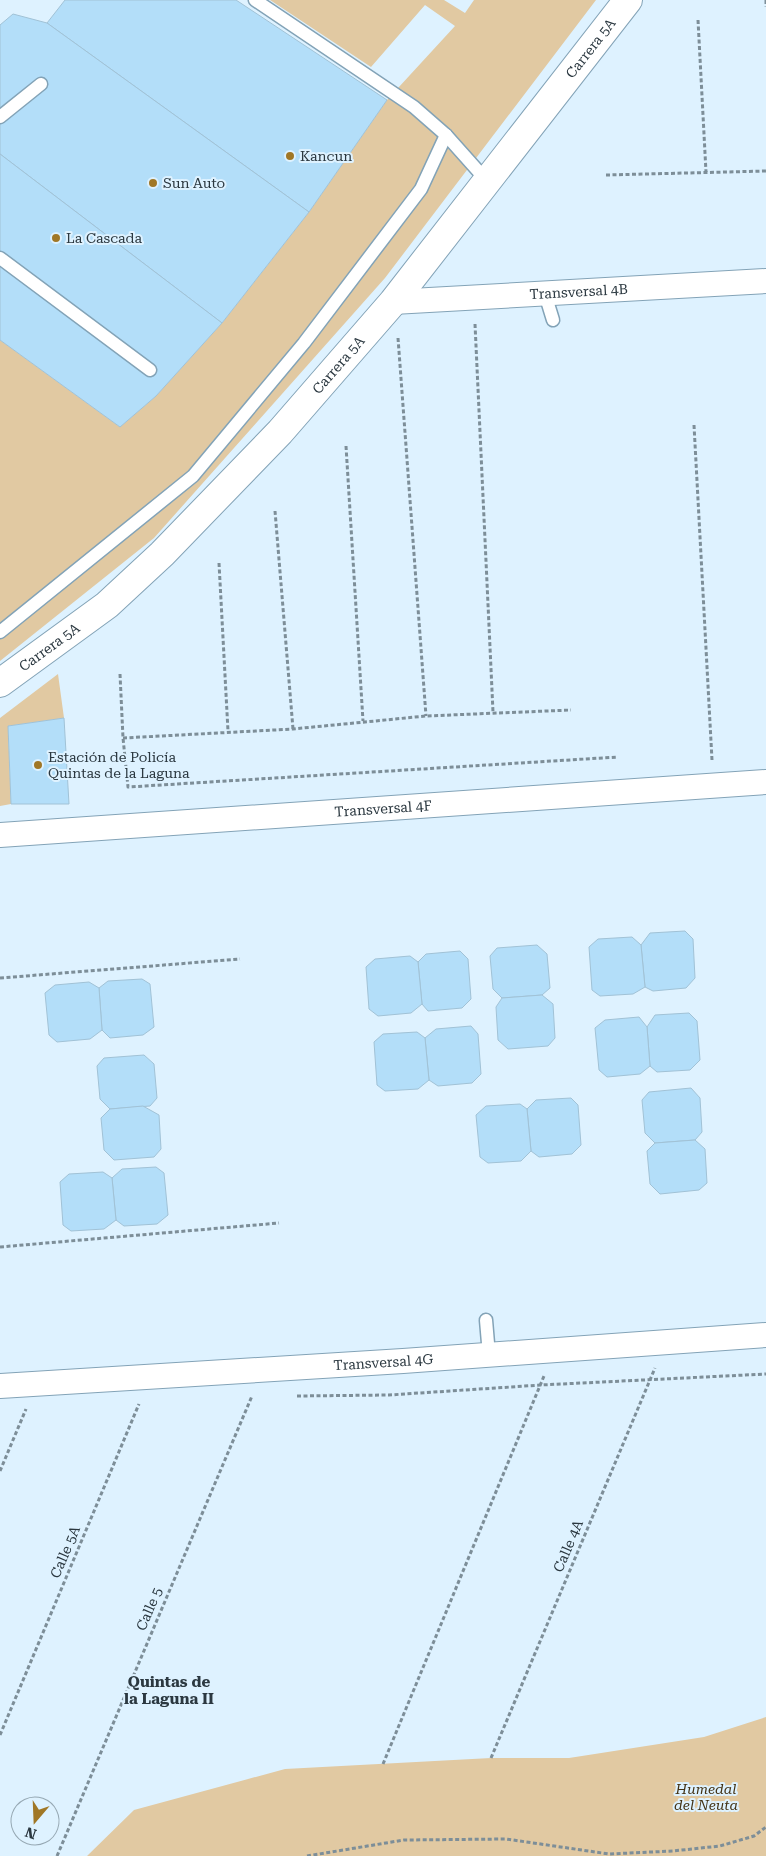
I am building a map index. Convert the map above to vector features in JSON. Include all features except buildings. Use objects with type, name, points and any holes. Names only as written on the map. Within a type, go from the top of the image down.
[{"type":"main road","name":"Carrera 5A","points":[[0,683],[106,605],[162,554],[280,432],[392,302],[628,0]]},
{"type":"street","name":"Transversal 4B","points":[[392,302],[766,281]]},
{"type":"street","name":"Transversal 4F","points":[[0,835],[766,782]]},
{"type":"street","name":"Transversal 4G","points":[[0,1386],[489,1355],[766,1335]]},
{"type":"lane","points":[[255,0],[414,107],[446,135],[487,181]]},
{"type":"lane","points":[[0,117],[41,84]]},
{"type":"lane","points":[[0,632],[193,476],[304,343],[421,189],[446,135]]},
{"type":"lane","points":[[0,258],[150,370]]},
{"type":"lane","points":[[545,294],[553,320]]},
{"type":"lane","points":[[486,1320],[489,1355]]},
{"type":"path","points":[[766,0],[766,7]]},
{"type":"path","points":[[698,20],[706,172]]},
{"type":"path","points":[[606,175],[766,171]]},
{"type":"path","points":[[474,324],[493,712]]},
{"type":"path","points":[[398,337],[426,716]]},
{"type":"path","points":[[694,425],[712,763]]},
{"type":"path","points":[[346,446],[363,722]]},
{"type":"path","points":[[275,511],[293,729]]},
{"type":"path","points":[[219,563],[228,731]]},
{"type":"path","points":[[120,674],[123,738],[128,787],[618,757]]},
{"type":"path","points":[[123,738],[293,729],[426,716],[571,710]]},
{"type":"path","points":[[0,978],[240,959]]},
{"type":"path","points":[[0,1247],[279,1223]]},
{"type":"path","name":"Calle 4A","points":[[491,1758],[666,1342]]},
{"type":"path","points":[[384,1764],[555,1350]]},
{"type":"path","name":"Calle 5","points":[[57,1856],[262,1370]]},
{"type":"path","points":[[291,1396],[389,1395],[541,1384],[766,1374]]},
{"type":"path","name":"Calle 5A","points":[[0,1735],[139,1404],[146,1376]]},
{"type":"path","points":[[0,1471],[37,1384]]},
{"type":"path","points":[[242,1397],[262,1396]]},
{"type":"path","points":[[130,1405],[148,1403]]},
{"type":"path","points":[[17,1412],[34,1411]]},
{"type":"path","points":[[307,1856],[412,1840],[506,1839],[609,1854],[673,1851],[720,1846],[754,1836],[766,1827]]},
{"type":"green space","points":[[270,0],[444,0],[465,13],[474,0],[596,0],[385,278],[154,538],[0,661],[0,340],[120,427],[156,396],[222,323],[309,212],[387,100],[455,26],[425,5],[371,67]]},
{"type":"green space","points":[[58,674],[64,718],[8,726],[11,804],[0,806],[0,718]]},
{"type":"green space","name":"Humedal del Neuta","points":[[766,1717],[766,1856],[87,1856],[134,1810],[285,1769],[491,1758],[569,1758],[704,1737]]},
{"type":"place","name":"Kancun","points":[[290,156]]},
{"type":"place","name":"Sun Auto","points":[[153,183]]},
{"type":"place","name":"La Cascada","points":[[56,238]]},
{"type":"place","name":"Estación de Policía Quintas de la Laguna","points":[[38,765]]},
{"type":"district","name":"Quintas de la Laguna II","points":[[169,1690]]}]
